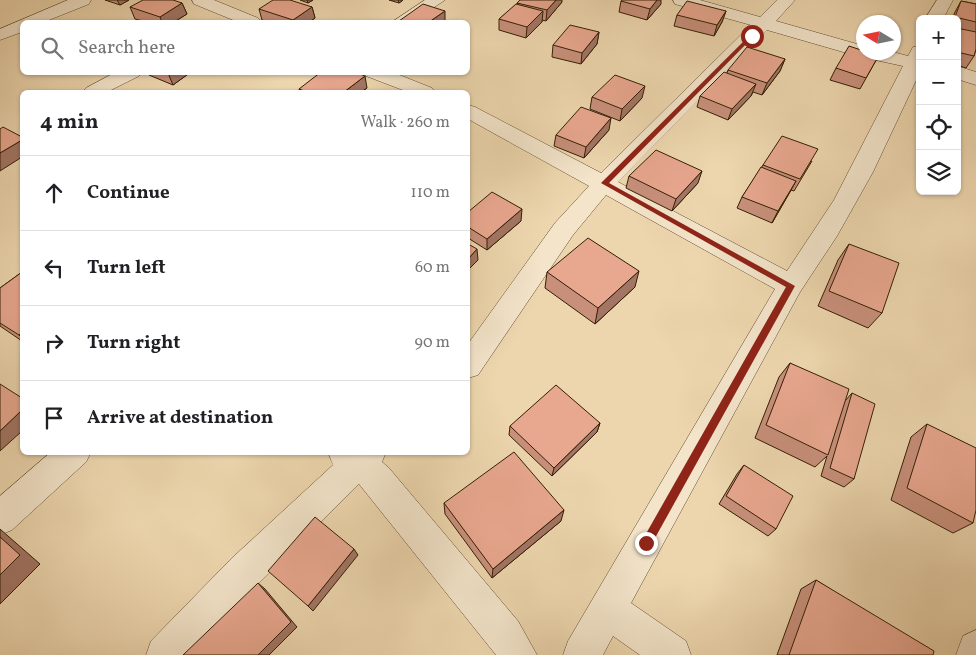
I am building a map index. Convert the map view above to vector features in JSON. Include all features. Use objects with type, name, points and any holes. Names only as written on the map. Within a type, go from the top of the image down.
[{"type":"street","points":[[35,20],[83,0]]},
{"type":"street","points":[[205,2],[228,0]]},
{"type":"street","points":[[404,20],[437,0]]},
{"type":"street","points":[[681,0],[856,50]]},
{"type":"street","points":[[470,363],[549,249],[604,183],[787,0]]},
{"type":"street","points":[[936,15],[945,0]]},
{"type":"street","points":[[205,2],[242,20]]},
{"type":"street","points":[[0,35],[20,27]]},
{"type":"street","points":[[901,55],[916,57]]},
{"type":"street","points":[[582,655],[791,286],[818,250],[875,148],[917,60]]},
{"type":"street","points":[[961,73],[976,79]]},
{"type":"street","points":[[97,90],[126,75]]},
{"type":"street","points":[[381,75],[420,90]]},
{"type":"street","points":[[471,119],[604,183],[791,286]]},
{"type":"street","points":[[0,518],[72,455]]},
{"type":"street","points":[[165,655],[356,456],[384,486],[505,634],[518,655]]},
{"type":"street","points":[[609,610],[672,655]]},
{"type":"street","points":[[975,655],[976,649]]},
{"type":"building","points":[[143,0],[173,0],[182,3],[160,17],[130,7]]},
{"type":"building","points":[[273,0],[290,0],[312,7],[293,20],[259,9]]},
{"type":"building","points":[[520,0],[556,0],[547,10],[517,3]]},
{"type":"building","points":[[622,0],[657,0],[650,9]]},
{"type":"building","points":[[687,1],[726,11],[717,25],[677,15]]},
{"type":"building","points":[[961,1],[976,4],[976,22],[961,18],[961,15],[956,15]]},
{"type":"building","points":[[423,4],[445,11],[432,20],[400,20]]},
{"type":"building","points":[[516,4],[543,11],[527,27],[499,19]]},
{"type":"building","points":[[570,25],[599,32],[582,53],[553,45]]},
{"type":"building","points":[[961,29],[976,32],[974,56],[961,53]]},
{"type":"building","points":[[849,46],[856,48],[856,60],[876,60],[866,78],[836,68]]},
{"type":"building","points":[[747,47],[785,59],[767,83],[728,70]]},
{"type":"building","points":[[724,72],[756,84],[732,109],[700,96]]},
{"type":"building","points":[[317,75],[365,76],[347,90],[299,89]]},
{"type":"building","points":[[615,75],[645,86],[622,109],[592,97]]},
{"type":"building","points":[[581,107],[611,118],[586,147],[556,135]]},
{"type":"building","points":[[3,127],[20,136],[20,141],[0,153],[0,129]]},
{"type":"building","points":[[782,136],[818,149],[800,179],[763,165]]},
{"type":"building","points":[[656,150],[702,171],[676,199],[629,176]]},
{"type":"building","points":[[761,167],[796,181],[778,211],[742,197]]},
{"type":"building","points":[[492,192],[522,209],[487,239],[470,228],[470,210]]},
{"type":"building","points":[[588,238],[639,271],[598,308],[547,272]]},
{"type":"building","points":[[849,244],[899,263],[882,313],[829,291]]},
{"type":"building","points":[[470,245],[477,249],[470,257]]},
{"type":"building","points":[[20,273],[19,335],[0,323],[0,288]]},
{"type":"building","points":[[790,363],[849,389],[828,455],[766,425]]},
{"type":"building","points":[[0,384],[20,397],[20,412],[0,431]]},
{"type":"building","points":[[556,385],[600,423],[554,468],[510,426]]},
{"type":"building","points":[[852,393],[875,404],[854,479],[830,468]]},
{"type":"building","points":[[927,424],[976,448],[976,510],[973,523],[907,488]]},
{"type":"building","points":[[514,452],[564,510],[493,569],[444,503]]},
{"type":"building","points":[[744,465],[793,496],[776,529],[726,496]]},
{"type":"building","points":[[315,517],[354,549],[308,606],[268,571]]},
{"type":"building","points":[[0,537],[20,555],[0,575]]},
{"type":"building","points":[[816,580],[934,651],[933,655],[789,655]]},
{"type":"building","points":[[258,583],[291,622],[258,655],[183,655]]},
{"type":"route","points":[[646,543],[791,286],[604,183],[752,36]]}]
